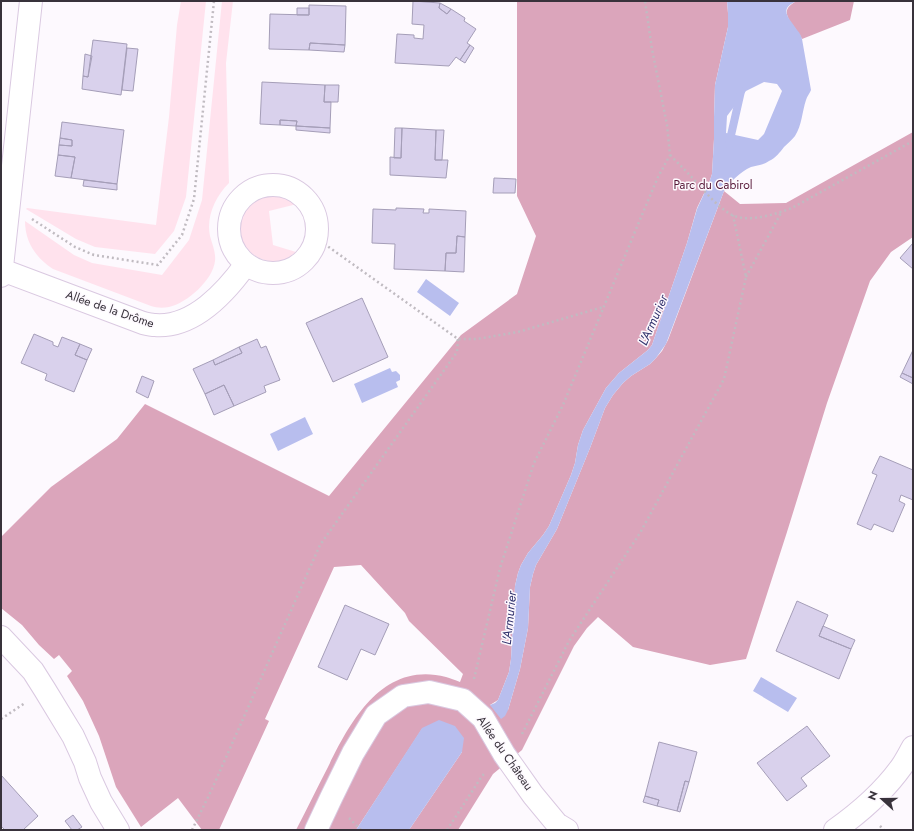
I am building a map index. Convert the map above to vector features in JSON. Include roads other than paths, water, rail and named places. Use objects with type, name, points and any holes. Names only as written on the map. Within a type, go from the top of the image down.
[{"type":"street","name":"Allée de la Drôme","points":[[31,1],[2,273],[143,323],[165,325],[189,319],[200,312],[228,288],[246,264]]},
{"type":"street","points":[[272,184],[288,187],[301,195],[311,207],[316,222],[316,238],[309,254],[296,266],[280,272],[262,272],[246,264],[236,253],[229,238],[229,223],[233,208],[244,195],[257,187],[272,184]]},
{"type":"street","points":[[1,637],[33,671],[73,736],[85,762],[100,802],[118,830]]},
{"type":"street","name":"Allée du Château","points":[[316,830],[353,753],[376,715],[403,696],[429,692],[463,700],[483,718],[504,754],[533,795],[557,824],[567,830]]},
{"type":"street","points":[[836,830],[862,809],[886,784],[902,766],[913,748]]},
{"type":"water","points":[[727,1],[797,1],[791,4],[786,11],[791,22],[800,33],[802,39],[811,90],[806,99],[799,127],[795,136],[776,157],[765,163],[743,171],[724,191],[666,344],[650,364],[623,383],[605,408],[557,529],[536,565],[530,587],[528,628],[520,669],[508,710],[505,716],[501,719],[490,705],[498,700],[509,672],[515,586],[521,565],[528,553],[549,526],[571,475],[583,430],[606,388],[619,373],[648,350],[652,345],[697,209],[712,174],[715,85],[728,27]],"holes":[[[764,82],[777,84],[782,91],[764,134],[758,140],[726,133],[727,116],[746,91]]]},
{"type":"water","points":[[426,279],[459,303],[450,316],[417,292]]},
{"type":"water","points":[[390,368],[392,372],[396,371],[400,375],[400,380],[396,382],[398,387],[362,403],[354,384]]},
{"type":"water","points":[[305,417],[313,434],[278,451],[270,434]]},
{"type":"water","points":[[761,677],[797,698],[788,712],[753,691]]},
{"type":"water","points":[[439,720],[455,726],[464,738],[462,752],[409,830],[356,830],[422,728]]},
{"type":"waterway","name":"L'Armurier","points":[[729,144],[741,91]]},
{"type":"park label","name":"Parc du Cabirol","points":[[713,185]]}]
